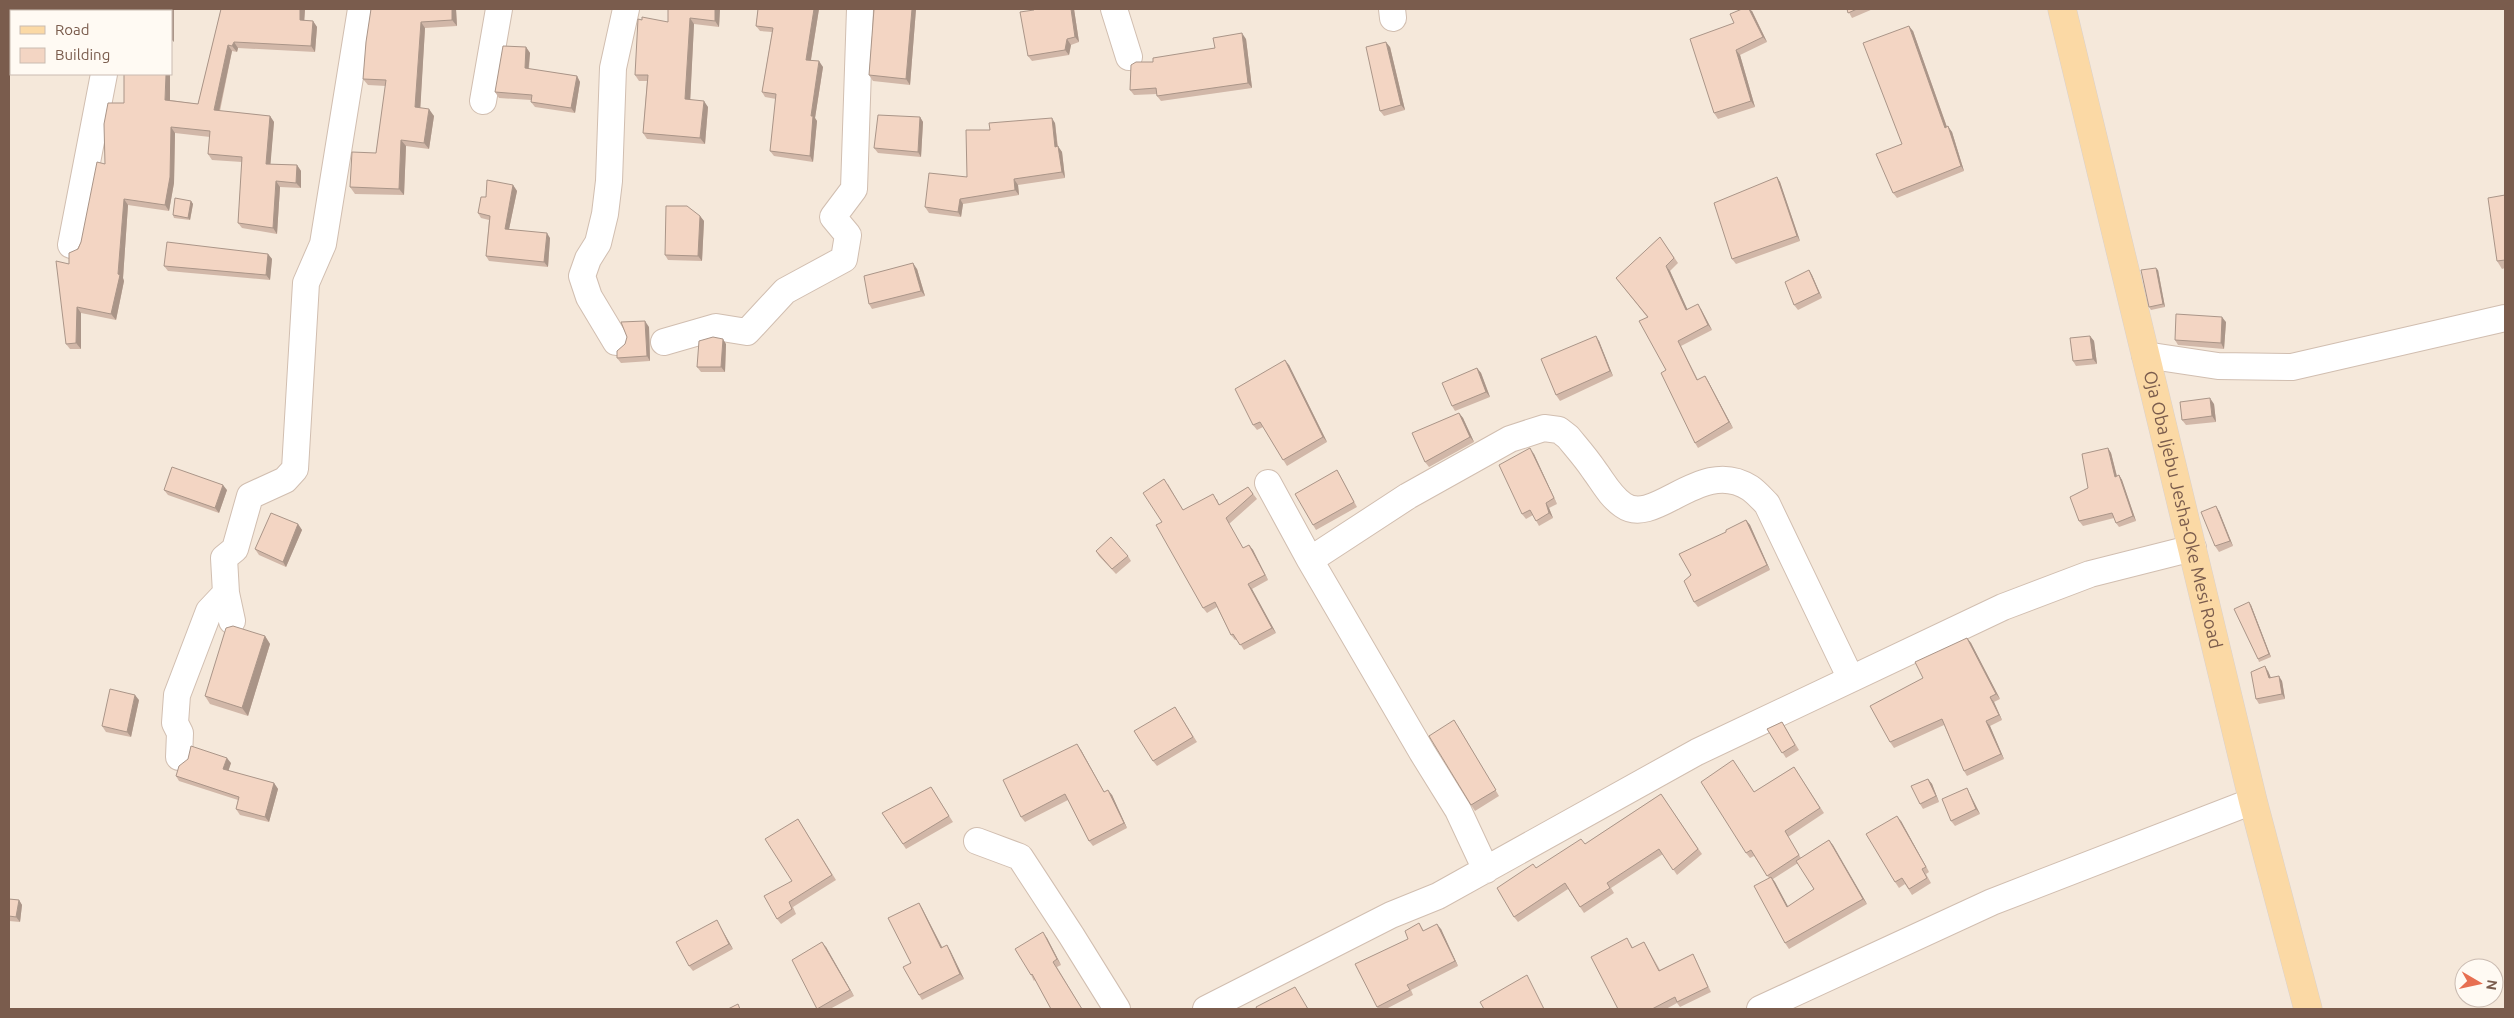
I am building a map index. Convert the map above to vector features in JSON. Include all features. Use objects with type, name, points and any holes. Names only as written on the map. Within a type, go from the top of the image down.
[{"type":"main road","name":"Oja Oba Ijebu Jesha-Oke Mesi Road","points":[[2062,9],[2253,800],[2308,1009]]},
{"type":"street","points":[[232,621],[226,593],[224,558],[235,549],[250,496],[284,480],[296,469],[306,282],[323,244],[361,9]]},
{"type":"street","points":[[483,101],[499,9]]},
{"type":"street","points":[[616,342],[589,297],[582,276],[588,259],[598,243],[605,214],[609,181],[613,68],[626,9]]},
{"type":"street","points":[[664,342],[716,327],[747,332],[785,291],[844,259],[848,235],[833,217],[854,189],[860,9]]},
{"type":"street","points":[[1114,9],[1129,57]]},
{"type":"street","points":[[71,245],[104,75]]},
{"type":"street","points":[[2145,355],[2218,366],[2292,367],[2505,318]]},
{"type":"street","points":[[1310,560],[1408,496],[1510,439],[1544,428],[1559,430],[1568,437],[1608,492],[1623,506],[1633,510],[1646,510],[1702,482],[1717,479],[1737,481],[1751,488],[1766,504],[1852,679]]},
{"type":"street","points":[[1268,483],[1310,560],[1458,810],[1486,870]]},
{"type":"street","points":[[1206,1009],[1391,915],[1438,896],[1697,752],[2003,607],[2090,574],[2193,548]]},
{"type":"street","points":[[179,757],[180,733],[175,723],[177,695],[209,610],[226,593]]},
{"type":"street","points":[[1760,1009],[1992,902],[2253,800]]},
{"type":"street","points":[[977,841],[1020,858],[1072,935],[1117,1009]]},
{"type":"shaded area","points":[[9,9],[2505,9],[2505,1009],[9,1009]]},
{"type":"building","points":[[11,9],[62,9],[62,10]]},
{"type":"building","points":[[130,9],[170,9],[170,10]]},
{"type":"building","points":[[221,9],[300,9],[300,20],[313,21],[311,46],[234,42],[232,46],[228,45],[214,110],[270,116],[266,164],[297,165],[296,183],[276,181],[273,228],[238,223],[242,157],[208,154],[210,131],[171,127],[170,177],[165,205],[124,199],[118,274],[120,275],[111,314],[77,307],[76,343],[66,344],[56,261],[69,264],[69,253],[78,249],[81,242],[97,162],[105,164],[104,124],[108,103],[124,103],[124,75],[166,75],[165,100],[198,104]]},
{"type":"building","points":[[371,9],[452,9],[452,20],[421,22],[415,107],[429,109],[424,143],[401,140],[399,189],[350,187],[352,152],[376,153],[386,80],[363,79]]},
{"type":"building","points":[[668,9],[715,9],[715,21],[690,18],[685,99],[704,101],[700,138],[643,133],[648,75],[635,75],[638,19],[642,20],[642,17],[668,22]]},
{"type":"building","points":[[758,9],[814,9],[806,60],[819,61],[811,116],[813,116],[810,156],[770,151],[776,94],[762,92],[773,28],[756,26]]},
{"type":"building","points":[[874,9],[912,9],[906,79],[869,75]]},
{"type":"building","points":[[1034,9],[1071,9],[1075,37],[1067,39],[1065,50],[1028,56],[1020,12]]},
{"type":"building","points":[[1742,9],[1749,9],[1763,37],[1736,50],[1751,101],[1714,113],[1690,39],[1734,23],[1730,14]]},
{"type":"building","points":[[1847,9],[1857,9],[1848,13]]},
{"type":"building","points":[[1909,26],[1945,128],[1948,126],[1961,166],[1893,193],[1876,154],[1902,144],[1863,43]]},
{"type":"building","points":[[1242,33],[1248,83],[1157,96],[1156,88],[1130,90],[1131,65],[1136,62],[1153,62],[1153,58],[1215,48],[1213,38]]},
{"type":"building","points":[[1386,42],[1401,105],[1380,111],[1366,47]]},
{"type":"building","points":[[503,46],[526,47],[525,68],[577,76],[571,108],[531,102],[532,95],[495,92]]},
{"type":"building","points":[[878,115],[920,117],[918,152],[874,148]]},
{"type":"building","points":[[1052,118],[1055,147],[1058,146],[1062,172],[1014,179],[1015,190],[960,199],[958,212],[925,207],[929,173],[967,177],[966,130],[990,130],[989,123]]},
{"type":"building","points":[[1777,177],[1797,236],[1732,259],[1714,203]]},
{"type":"building","points":[[487,180],[513,185],[505,229],[547,233],[544,262],[486,256],[490,216],[478,213],[481,197],[486,197]]},
{"type":"building","points":[[2505,195],[2505,260],[2497,261],[2488,198]]},
{"type":"building","points":[[175,198],[191,201],[188,218],[173,215]]},
{"type":"building","points":[[666,206],[687,206],[700,216],[698,256],[665,255]]},
{"type":"building","points":[[1660,237],[1674,258],[1666,266],[1686,310],[1698,304],[1708,325],[1678,341],[1697,380],[1705,376],[1729,422],[1695,443],[1661,373],[1666,370],[1639,321],[1648,317],[1616,278]]},
{"type":"building","points":[[167,242],[268,254],[266,275],[164,266]]},
{"type":"building","points":[[913,263],[921,291],[869,304],[864,276]]},
{"type":"building","points":[[2156,268],[2163,304],[2149,307],[2141,270]]},
{"type":"building","points":[[1809,270],[1819,293],[1794,305],[1785,282]]},
{"type":"building","points":[[2176,314],[2222,317],[2221,343],[2175,340]]},
{"type":"building","points":[[645,321],[647,356],[617,358],[617,351],[625,344],[627,337],[621,322]]},
{"type":"building","points":[[1596,336],[1610,371],[1556,395],[1541,359]]},
{"type":"building","points":[[2090,336],[2093,359],[2073,361],[2070,338]]},
{"type":"building","points":[[713,337],[723,339],[721,367],[697,367],[699,341]]},
{"type":"building","points":[[1285,360],[1323,437],[1283,460],[1260,422],[1253,425],[1235,389]]},
{"type":"building","points":[[1477,368],[1486,392],[1452,406],[1442,383]]},
{"type":"building","points":[[2210,398],[2212,416],[2182,420],[2180,402]]},
{"type":"building","points":[[1459,413],[1470,437],[1425,462],[1412,433]]},
{"type":"building","points":[[1530,448],[1554,498],[1546,503],[1549,513],[1536,521],[1530,510],[1522,514],[1499,465]]},
{"type":"building","points":[[2108,448],[2115,477],[2119,475],[2133,516],[2116,523],[2112,513],[2079,521],[2070,497],[2088,488],[2082,454]]},
{"type":"building","points":[[172,467],[223,485],[215,508],[164,490]]},
{"type":"building","points":[[1337,470],[1354,502],[1313,525],[1295,494]]},
{"type":"building","points":[[1164,479],[1183,510],[1213,494],[1219,505],[1248,487],[1253,494],[1226,518],[1243,548],[1249,545],[1265,575],[1248,584],[1272,628],[1240,645],[1233,634],[1231,635],[1215,602],[1203,608],[1156,525],[1162,522],[1143,493]]},
{"type":"building","points":[[2216,506],[2230,541],[2215,546],[2201,512]]},
{"type":"building","points":[[271,513],[298,524],[283,562],[255,549]]},
{"type":"building","points":[[1746,520],[1767,565],[1694,602],[1684,581],[1691,575],[1679,554],[1726,532],[1726,530]]},
{"type":"building","points":[[1111,537],[1128,556],[1112,569],[1096,551]]},
{"type":"building","points":[[2249,602],[2269,654],[2258,659],[2234,609]]},
{"type":"building","points":[[233,626],[265,636],[242,708],[205,696],[226,628]]},
{"type":"building","points":[[1967,638],[1996,694],[1990,697],[1999,715],[1986,721],[2001,754],[1964,771],[1942,719],[1890,742],[1870,706],[1923,678],[1915,662]]},
{"type":"building","points":[[2265,666],[2269,678],[2279,676],[2282,694],[2256,699],[2251,672]]},
{"type":"building","points":[[110,689],[135,695],[127,732],[102,726]]},
{"type":"building","points":[[1175,707],[1193,737],[1153,761],[1134,731]]},
{"type":"building","points":[[1454,720],[1496,790],[1471,805],[1429,736]]},
{"type":"building","points":[[1782,722],[1795,745],[1782,753],[1767,729]]},
{"type":"building","points":[[1077,744],[1104,792],[1108,790],[1124,823],[1089,841],[1065,794],[1021,817],[1003,780]]},
{"type":"building","points":[[191,746],[227,758],[223,769],[274,783],[265,817],[236,809],[239,797],[176,776],[179,766],[188,759]]},
{"type":"building","points":[[1733,760],[1754,792],[1794,767],[1820,808],[1785,831],[1799,855],[1767,876],[1751,850],[1746,853],[1701,782]]},
{"type":"building","points":[[1928,779],[1936,796],[1920,804],[1911,786]]},
{"type":"building","points":[[931,787],[949,816],[903,844],[882,813]]},
{"type":"building","points":[[1967,788],[1976,809],[1951,821],[1942,799]]},
{"type":"building","points":[[1661,794],[1698,849],[1673,870],[1659,849],[1607,883],[1610,888],[1580,907],[1565,883],[1514,917],[1497,888],[1533,864],[1536,868],[1581,839],[1585,844]]},
{"type":"building","points":[[1897,816],[1926,867],[1922,869],[1927,878],[1909,889],[1902,878],[1895,882],[1866,834]]},
{"type":"building","points":[[798,819],[832,875],[789,902],[792,909],[777,919],[764,896],[792,881],[765,839]]},
{"type":"building","points":[[1829,840],[1863,899],[1785,943],[1754,886],[1771,877],[1787,907],[1814,889],[1796,861]]},
{"type":"building","points":[[9,899],[19,900],[16,917],[9,916]]},
{"type":"building","points":[[919,903],[941,948],[947,945],[960,974],[919,995],[903,967],[911,963],[888,918]]},
{"type":"building","points":[[717,920],[729,944],[689,966],[676,942]]},
{"type":"building","points":[[1419,923],[1423,931],[1437,924],[1455,961],[1407,985],[1410,990],[1377,1007],[1355,964],[1408,939],[1405,931]]},
{"type":"building","points":[[1043,932],[1057,959],[1053,962],[1082,1009],[1051,1009],[1032,974],[1015,949]]},
{"type":"building","points":[[1627,938],[1632,948],[1644,942],[1659,971],[1693,954],[1708,987],[1677,1002],[1675,997],[1652,1009],[1618,1009],[1591,957]]},
{"type":"building","points":[[822,942],[850,990],[817,1009],[792,960]]},
{"type":"building","points":[[1527,975],[1544,1009],[1484,1009],[1480,1002]]},
{"type":"building","points":[[1295,987],[1308,1009],[1257,1009],[1256,1007]]},
{"type":"building","points":[[738,1004],[740,1009],[728,1009]]}]
